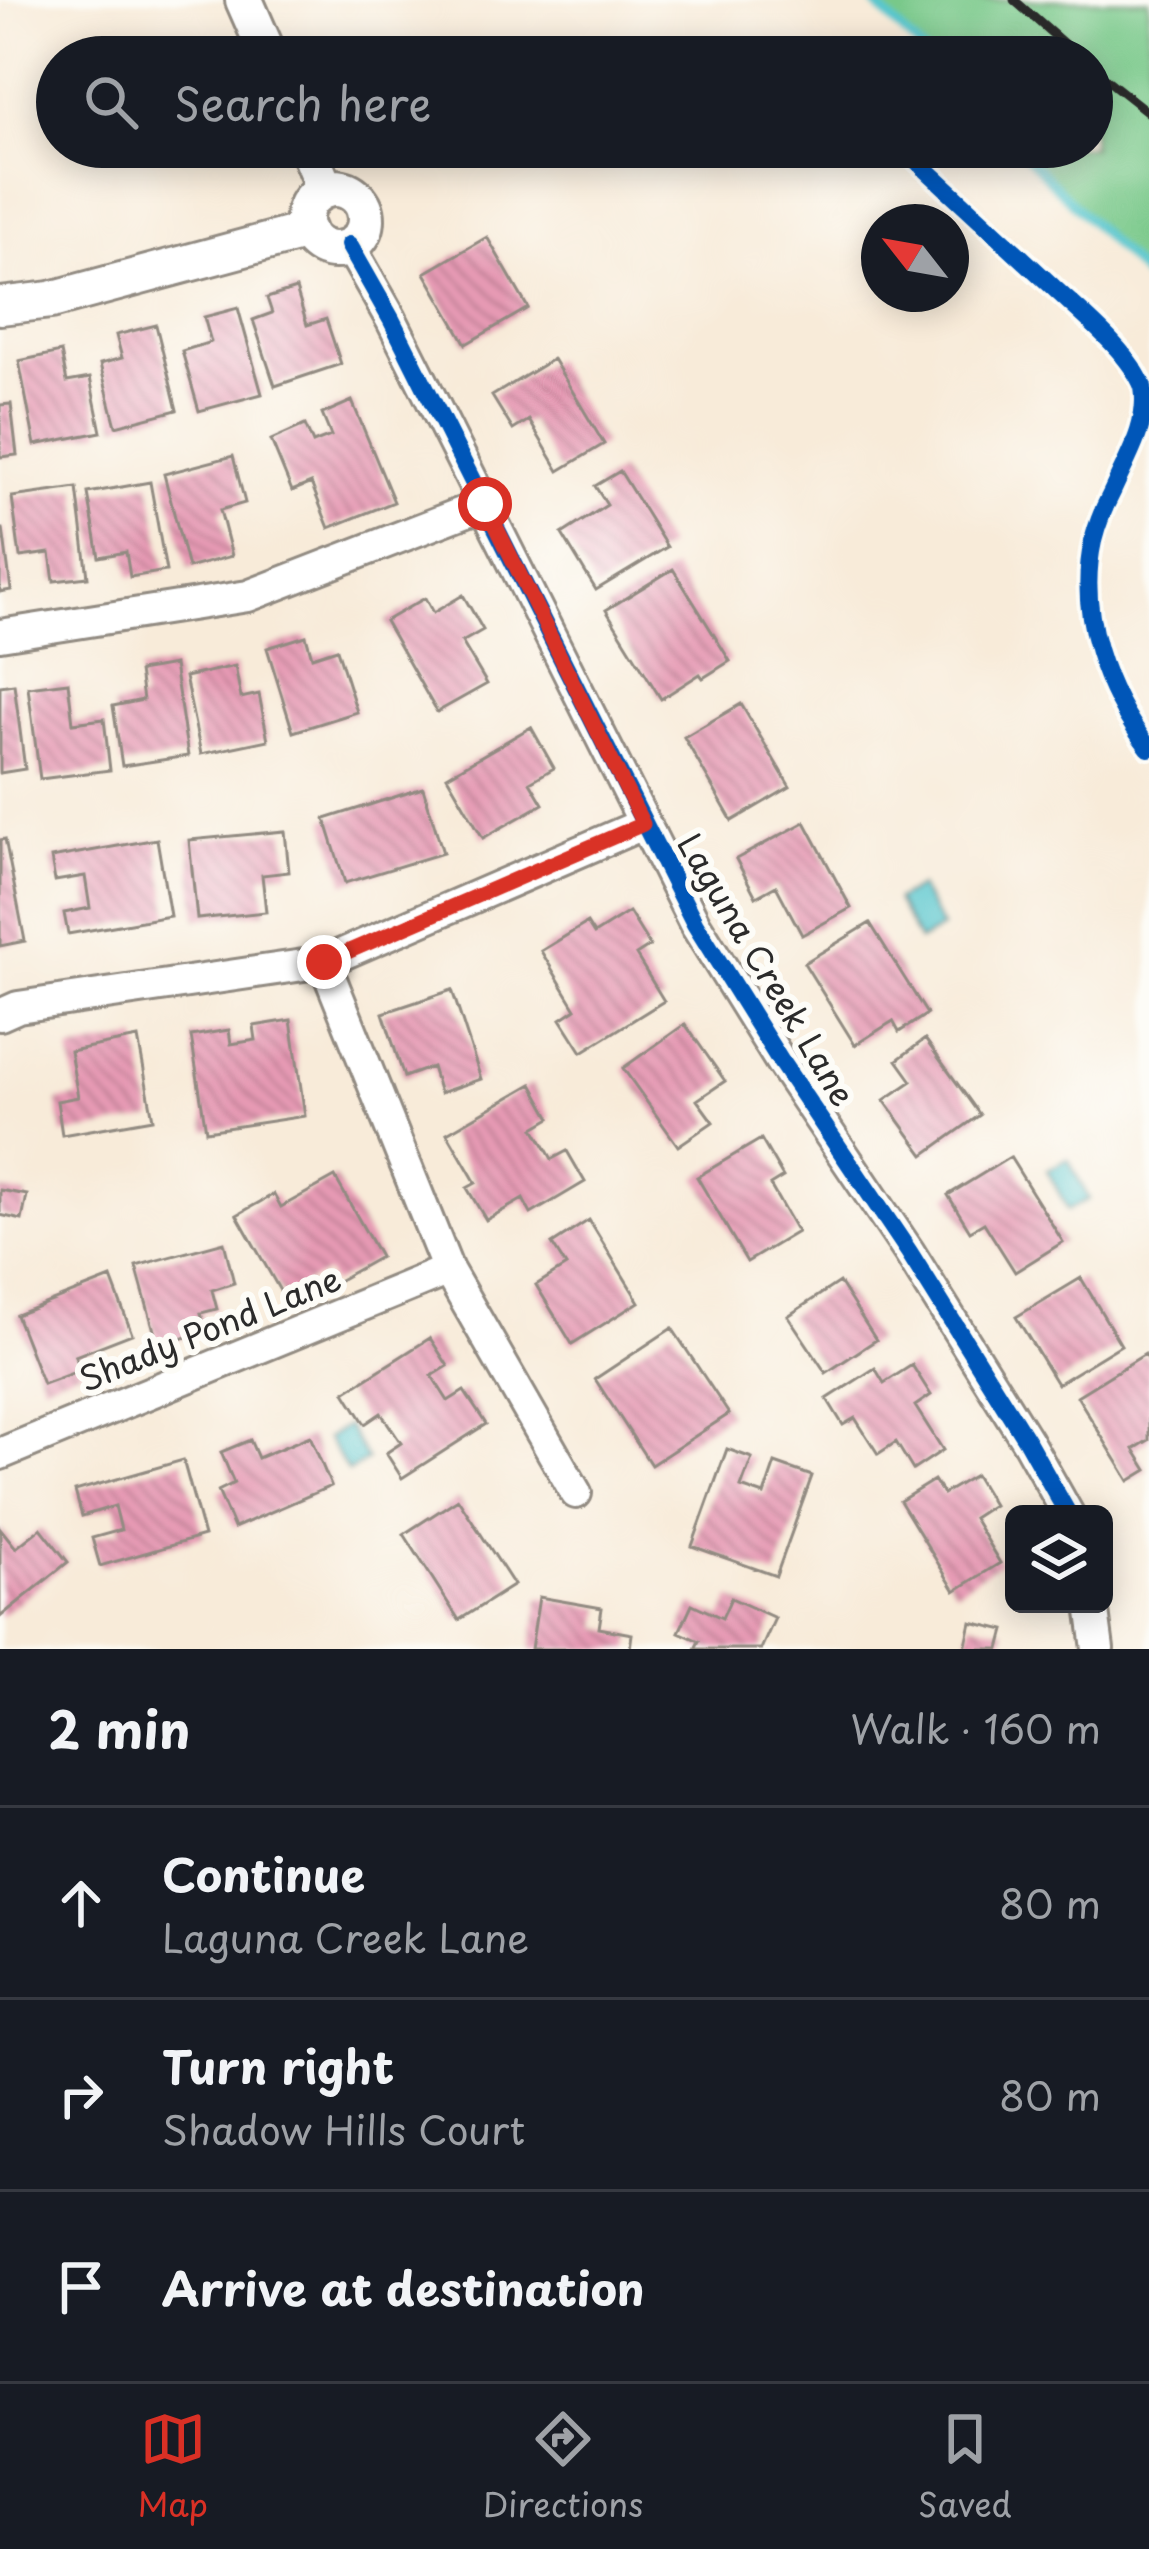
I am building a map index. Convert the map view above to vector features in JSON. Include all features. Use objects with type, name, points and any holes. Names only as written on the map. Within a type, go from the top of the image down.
[{"type":"street","points":[[244,0],[259,36]]},
{"type":"street","points":[[316,168],[325,190]]},
{"type":"street","points":[[325,190],[350,191],[364,207],[364,230],[357,241],[340,250],[324,248],[307,231],[306,209],[325,190]]},
{"type":"street","points":[[0,306],[51,300],[307,231]]},
{"type":"street","name":"Laguna Creek Lane","points":[[349,245],[695,924],[909,1252],[1063,1505]]},
{"type":"street","points":[[0,635],[248,596],[485,504]]},
{"type":"street","points":[[0,1015],[19,1006],[324,962],[643,824]]},
{"type":"street","points":[[324,962],[448,1270],[576,1492]]},
{"type":"street","name":"Shady Pond Lane","points":[[0,1454],[448,1270]]},
{"type":"street","points":[[1093,1613],[1098,1649]]},
{"type":"green space","points":[[872,0],[1149,0],[1149,281],[1038,168],[1113,168],[1113,36],[907,36]]},
{"type":"water","points":[[919,887],[942,928],[919,941],[896,900]]},
{"type":"water","points":[[1068,1159],[1089,1199],[1068,1210],[1047,1170]]},
{"type":"water","points":[[347,1426],[367,1460],[348,1472],[327,1438]]},
{"type":"building","points":[[487,237],[528,308],[466,344],[425,273]]},
{"type":"building","points":[[296,289],[307,325],[326,319],[341,364],[275,386],[253,320],[272,313],[267,298]]},
{"type":"building","points":[[238,308],[262,394],[199,411],[182,351],[211,342],[204,317]]},
{"type":"building","points":[[156,325],[177,410],[116,426],[100,364],[122,358],[116,335]]},
{"type":"building","points":[[61,352],[67,382],[90,378],[101,432],[35,445],[19,361]]},
{"type":"building","points":[[553,359],[604,444],[559,471],[529,420],[513,430],[492,396]]},
{"type":"building","points":[[352,401],[394,502],[329,528],[311,483],[292,491],[271,440],[305,425],[313,443],[331,436],[322,414]]},
{"type":"building","points":[[11,404],[17,455],[0,457],[0,405]]},
{"type":"building","points":[[233,456],[245,503],[220,510],[232,556],[188,568],[164,474]]},
{"type":"building","points":[[620,471],[667,547],[596,590],[562,534],[607,505],[595,486]]},
{"type":"building","points":[[150,482],[166,571],[130,577],[126,552],[99,557],[88,493]]},
{"type":"building","points":[[77,488],[88,577],[54,581],[50,553],[20,557],[12,497]]},
{"type":"building","points":[[0,529],[11,590],[0,592]]},
{"type":"building","points":[[673,569],[730,661],[661,699],[606,610]]},
{"type":"building","points":[[463,595],[483,630],[462,642],[487,684],[437,712],[385,621],[425,598],[433,613]]},
{"type":"building","points":[[306,636],[312,657],[337,649],[357,712],[293,732],[267,648]]},
{"type":"building","points":[[174,665],[188,756],[122,766],[113,706],[143,700],[139,671]]},
{"type":"building","points":[[235,666],[241,698],[259,694],[268,740],[201,754],[185,677]]},
{"type":"building","points":[[68,682],[73,723],[104,719],[110,770],[40,779],[28,687]]},
{"type":"building","points":[[14,684],[25,769],[0,773],[0,686]]},
{"type":"building","points":[[741,704],[790,787],[732,821],[684,737]]},
{"type":"building","points":[[531,727],[554,768],[530,782],[543,804],[483,838],[447,776]]},
{"type":"building","points":[[423,788],[443,853],[345,883],[325,819]]},
{"type":"building","points":[[805,822],[851,908],[802,935],[776,886],[756,897],[736,859]]},
{"type":"building","points":[[285,831],[289,872],[262,875],[266,912],[197,919],[189,840]]},
{"type":"building","points":[[5,839],[25,941],[0,946],[0,840]]},
{"type":"building","points":[[157,839],[170,916],[68,934],[64,913],[90,908],[85,876],[55,881],[51,858]]},
{"type":"building","points":[[629,912],[650,946],[636,955],[664,1001],[582,1052],[561,1019],[576,1009],[541,951],[587,923],[594,934]]},
{"type":"building","points":[[870,923],[927,1014],[899,1032],[893,1021],[855,1045],[804,963]]},
{"type":"building","points":[[452,990],[481,1079],[440,1093],[432,1067],[404,1077],[383,1013]]},
{"type":"building","points":[[291,1020],[305,1116],[206,1131],[191,1036],[229,1030],[231,1044],[256,1040],[254,1026]]},
{"type":"building","points":[[685,1024],[725,1081],[697,1100],[713,1122],[678,1146],[623,1068]]},
{"type":"building","points":[[138,1038],[153,1119],[62,1135],[57,1101],[78,1097],[70,1051]]},
{"type":"building","points":[[925,1039],[980,1115],[924,1155],[884,1100],[912,1081],[897,1060]]},
{"type":"building","points":[[532,1084],[551,1118],[534,1128],[552,1159],[567,1151],[585,1182],[531,1214],[523,1199],[486,1220],[467,1188],[476,1183],[447,1133]]},
{"type":"building","points":[[761,1139],[783,1177],[770,1185],[797,1232],[747,1262],[697,1177]]},
{"type":"building","points":[[1010,1157],[1063,1242],[1015,1272],[984,1223],[970,1231],[948,1195]]},
{"type":"building","points":[[335,1177],[380,1257],[332,1284],[326,1272],[283,1296],[237,1215],[274,1194],[281,1207]]},
{"type":"building","points":[[0,1190],[27,1195],[22,1220],[0,1215]]},
{"type":"building","points":[[589,1220],[639,1302],[572,1344],[536,1285],[566,1266],[552,1244]]},
{"type":"building","points":[[224,1242],[234,1283],[212,1290],[217,1309],[201,1313],[206,1332],[158,1345],[136,1266]]},
{"type":"building","points":[[111,1278],[132,1334],[75,1356],[81,1370],[43,1384],[16,1315]]},
{"type":"building","points":[[1081,1278],[1121,1345],[1057,1384],[1016,1317]]},
{"type":"building","points":[[839,1282],[876,1340],[826,1373],[788,1316]]},
{"type":"building","points":[[672,1328],[729,1414],[651,1465],[595,1379]]},
{"type":"building","points":[[430,1338],[448,1366],[432,1376],[448,1401],[464,1391],[486,1424],[402,1478],[386,1453],[401,1443],[381,1413],[365,1424],[345,1392]]},
{"type":"building","points":[[1145,1354],[1149,1361],[1149,1440],[1134,1449],[1147,1470],[1129,1481],[1077,1396]]},
{"type":"building","points":[[912,1365],[931,1395],[915,1406],[943,1450],[913,1470],[896,1442],[878,1454],[855,1418],[843,1425],[827,1399],[875,1368],[884,1383]]},
{"type":"building","points":[[310,1436],[331,1486],[234,1528],[218,1491],[234,1483],[221,1452],[250,1440],[258,1458]]},
{"type":"building","points":[[727,1449],[752,1458],[741,1487],[764,1495],[775,1463],[812,1476],[776,1576],[692,1546]]},
{"type":"building","points":[[183,1460],[204,1536],[100,1566],[92,1538],[121,1530],[115,1506],[82,1516],[75,1491]]},
{"type":"building","points":[[975,1475],[993,1505],[973,1518],[1000,1563],[955,1591],[900,1501],[934,1480],[943,1494]]},
{"type":"building","points":[[458,1499],[514,1585],[459,1620],[404,1534]]},
{"type":"building","points":[[0,1528],[16,1548],[41,1528],[68,1562],[0,1617]]},
{"type":"building","points":[[539,1597],[602,1608],[599,1628],[632,1634],[630,1649],[531,1649]]},
{"type":"building","points":[[731,1598],[775,1618],[761,1649],[695,1649],[699,1641],[679,1632],[692,1604],[722,1618]]},
{"type":"building","points":[[971,1622],[1005,1630],[1000,1649],[965,1649]]},
{"type":"waterway","points":[[871,0],[907,36]]},
{"type":"waterway","points":[[1038,168],[1149,281]]},
{"type":"railway","points":[[1014,0],[1055,36]]},
{"type":"railway","points":[[1113,85],[1149,113]]},
{"type":"cycle path","points":[[925,168],[1102,333],[1143,387],[1140,428],[1093,541],[1089,596],[1108,677],[1149,748]]},
{"type":"cycle path","points":[[349,245],[391,319],[695,924],[909,1252],[1063,1505]]},
{"type":"route","points":[[324,962],[643,824],[485,504]]}]
